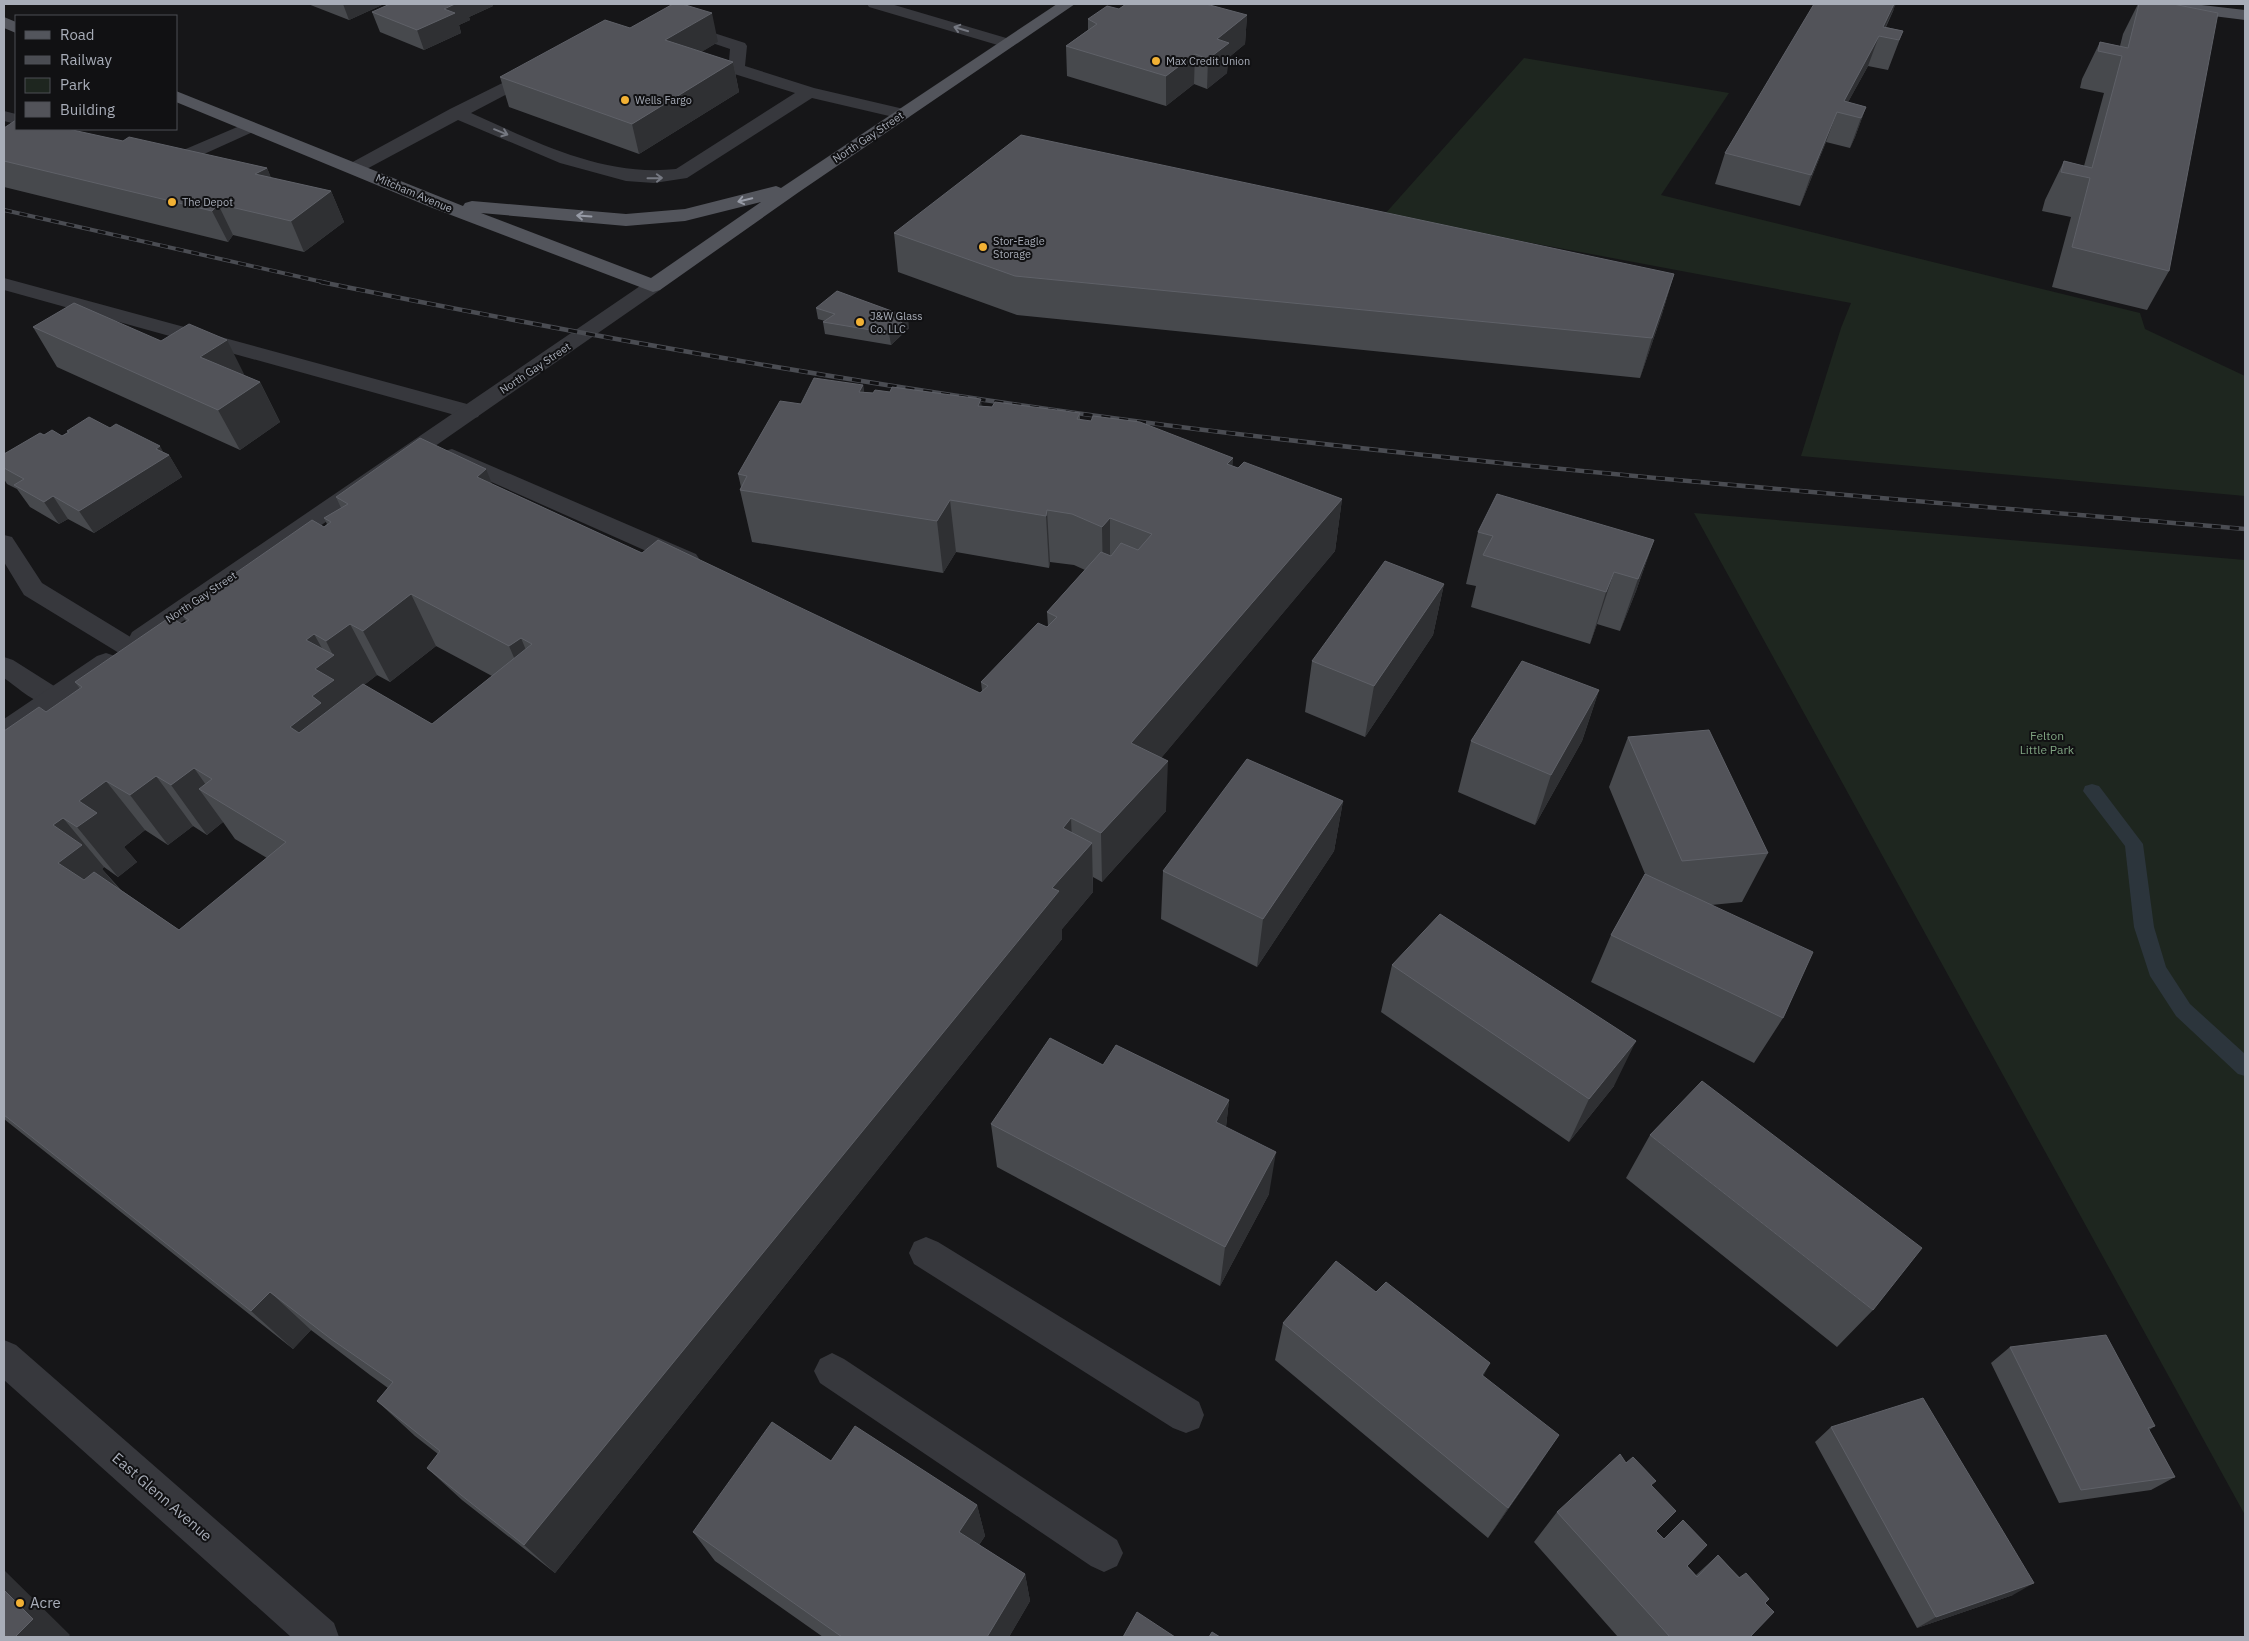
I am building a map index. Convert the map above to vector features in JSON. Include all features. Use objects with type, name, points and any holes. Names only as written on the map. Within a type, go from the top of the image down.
[{"type":"main road","name":"North Gay Street","points":[[653,286],[792,188],[1067,4]]},
{"type":"main road","points":[[2157,4],[2245,15]]},
{"type":"main road","name":"Mitcham Avenue","points":[[178,97],[249,127],[356,168],[437,204],[653,286]]},
{"type":"main road","points":[[437,204],[626,220],[685,215],[792,188]]},
{"type":"street","points":[[875,4],[1008,43]]},
{"type":"street","points":[[668,23],[739,46],[736,68]]},
{"type":"street","points":[[704,58],[809,92],[902,114]]},
{"type":"street","points":[[356,168],[551,64]]},
{"type":"street","points":[[456,113],[580,164],[620,175],[664,178],[681,174],[809,92]]},
{"type":"street","points":[[148,153],[176,160],[249,127]]},
{"type":"street","points":[[4,284],[470,412]]},
{"type":"street","name":"North Gay Street","points":[[4,732],[653,286]]},
{"type":"street","points":[[423,444],[707,569]]},
{"type":"street","points":[[4,543],[33,590],[128,647]]},
{"type":"street","points":[[4,666],[53,698]]},
{"type":"street","points":[[926,1253],[1186,1415]]},
{"type":"street","name":"East Glenn Avenue","points":[[4,1358],[320,1637]]},
{"type":"street","points":[[832,1371],[1104,1552]]},
{"type":"green space","points":[[1524,58],[1729,93],[1661,195],[2140,313],[2145,329],[2245,376],[2245,496],[1801,456],[1841,328],[1851,303],[1384,215]]},
{"type":"green space","name":"Felton Little Park","points":[[1694,513],[2245,560],[2245,1515]]},
{"type":"building","points":[[390,4],[455,4],[444,9],[455,13],[417,30],[372,12]]},
{"type":"building","points":[[673,4],[682,4],[712,13],[665,40],[733,62],[632,124],[500,77],[605,20],[630,28]]},
{"type":"building","points":[[1126,4],[1206,4],[1247,15],[1217,39],[1229,43],[1208,59],[1195,54],[1166,76],[1066,46],[1097,24],[1088,19],[1107,6],[1119,9]]},
{"type":"building","points":[[1814,4],[1894,4],[1883,27],[1903,31],[1899,40],[1879,36],[1844,101],[1866,107],[1861,118],[1837,112],[1811,175],[1725,153]]},
{"type":"building","points":[[2139,4],[2173,4],[2218,13],[2169,271],[2072,247],[2090,178],[2061,172],[2064,161],[2092,168],[2122,56],[2098,51],[2100,42],[2128,48]]},
{"type":"building","points":[[15,121],[15,130],[73,130],[123,141],[129,137],[267,168],[255,174],[331,191],[291,221],[218,204],[212,211],[4,161],[4,128]]},
{"type":"building","points":[[1021,135],[1674,274],[1652,338],[1015,276],[894,233]]},
{"type":"building","points":[[837,291],[908,317],[889,333],[823,322],[835,314],[816,308]]},
{"type":"building","points":[[74,303],[161,341],[189,324],[227,340],[200,357],[260,382],[218,410],[33,327]]},
{"type":"building","points":[[814,378],[863,385],[859,392],[873,393],[875,390],[890,392],[892,387],[981,399],[978,406],[992,407],[995,402],[1080,413],[1077,419],[1091,421],[1093,416],[1140,422],[1233,458],[1227,464],[1238,468],[1244,462],[1342,499],[1131,743],[1168,761],[1101,833],[1071,818],[1063,828],[1092,843],[1052,888],[1059,891],[524,1545],[427,1468],[440,1451],[377,1401],[393,1382],[331,1339],[270,1292],[251,1311],[4,1115],[4,731],[39,707],[46,712],[82,687],[75,682],[170,617],[182,624],[189,620],[183,616],[209,599],[204,595],[312,520],[324,527],[331,522],[324,518],[348,504],[336,497],[420,438],[486,469],[477,477],[642,553],[658,540],[980,693],[988,686],[981,682],[1038,623],[1047,627],[1057,617],[1047,612],[1101,552],[1111,556],[1121,543],[1138,550],[1152,534],[1110,518],[1102,527],[1072,514],[1047,510],[1046,516],[950,500],[937,521],[740,490],[747,476],[738,474],[780,401],[801,404]],"holes":[[[411,594],[509,646],[521,638],[532,644],[432,724],[363,684],[299,733],[290,727],[321,703],[312,696],[334,680],[315,669],[334,655],[306,640],[314,634],[326,641],[350,624],[363,631]],[[194,768],[212,779],[199,789],[286,842],[179,930],[94,872],[84,880],[58,863],[82,845],[53,825],[63,818],[77,827],[97,813],[79,801],[106,781],[130,795],[156,776],[171,785]]]},
{"type":"building","points":[[89,417],[110,428],[116,424],[160,446],[156,449],[169,455],[79,511],[53,496],[44,502],[14,485],[24,479],[4,468],[4,454],[40,433],[44,435],[52,430],[62,436]]},
{"type":"building","points":[[1497,494],[1654,540],[1638,579],[1614,572],[1606,592],[1483,555],[1493,536],[1478,532]]},
{"type":"building","points":[[1385,561],[1444,584],[1374,686],[1312,661]]},
{"type":"building","points":[[1522,661],[1599,690],[1551,775],[1471,741]]},
{"type":"building","points":[[1709,730],[1768,853],[1682,861],[1628,737]]},
{"type":"building","points":[[1247,759],[1343,801],[1263,919],[1163,871]]},
{"type":"building","points":[[1645,874],[1813,952],[1783,1018],[1611,935]]},
{"type":"building","points":[[1440,914],[1636,1041],[1589,1099],[1392,965]]},
{"type":"building","points":[[1050,1038],[1103,1065],[1116,1045],[1229,1100],[1216,1122],[1276,1152],[1225,1247],[991,1124]]},
{"type":"building","points":[[1702,1081],[1922,1248],[1873,1310],[1650,1135]]},
{"type":"building","points":[[1336,1261],[1376,1292],[1386,1282],[1490,1363],[1482,1375],[1559,1435],[1508,1508],[1283,1323]]},
{"type":"building","points":[[2106,1335],[2155,1426],[2148,1428],[2175,1477],[2081,1490],[2010,1347]]},
{"type":"building","points":[[1923,1398],[2034,1583],[1936,1617],[1831,1427]]},
{"type":"building","points":[[772,1422],[831,1461],[855,1426],[977,1505],[959,1532],[1025,1574],[987,1637],[842,1637],[693,1532]]},
{"type":"building","points":[[1620,1454],[1626,1463],[1633,1457],[1656,1481],[1651,1485],[1676,1511],[1656,1531],[1664,1539],[1683,1520],[1707,1545],[1687,1566],[1697,1577],[1718,1555],[1739,1578],[1746,1573],[1769,1599],[1765,1603],[1774,1612],[1750,1637],[1670,1637],[1557,1512]]},
{"type":"building","points":[[4,1590],[33,1619],[15,1637],[4,1637]]},
{"type":"building","points":[[1137,1612],[1175,1637],[1123,1637]]},
{"type":"building","points":[[1212,1632],[1220,1637],[1209,1637]]},
{"type":"waterway","points":[[2092,791],[2134,844],[2144,927],[2157,970],[2183,1010],[2245,1067]]},
{"type":"railway","points":[[4,210],[327,283]]},
{"type":"railway","points":[[321,282],[538,325],[757,364],[976,399],[1196,429],[1589,472],[2245,529]]},
{"type":"place","name":"Max Credit Union","points":[[1156,61]]},
{"type":"place","name":"Wells Fargo","points":[[625,100]]},
{"type":"place","name":"The Depot","points":[[172,202]]},
{"type":"place","name":"Stor-Eagle Storage","points":[[983,247]]},
{"type":"place","name":"J&W Glass Co. LLC","points":[[860,322]]},
{"type":"place","name":"Acre","points":[[20,1603]]}]
